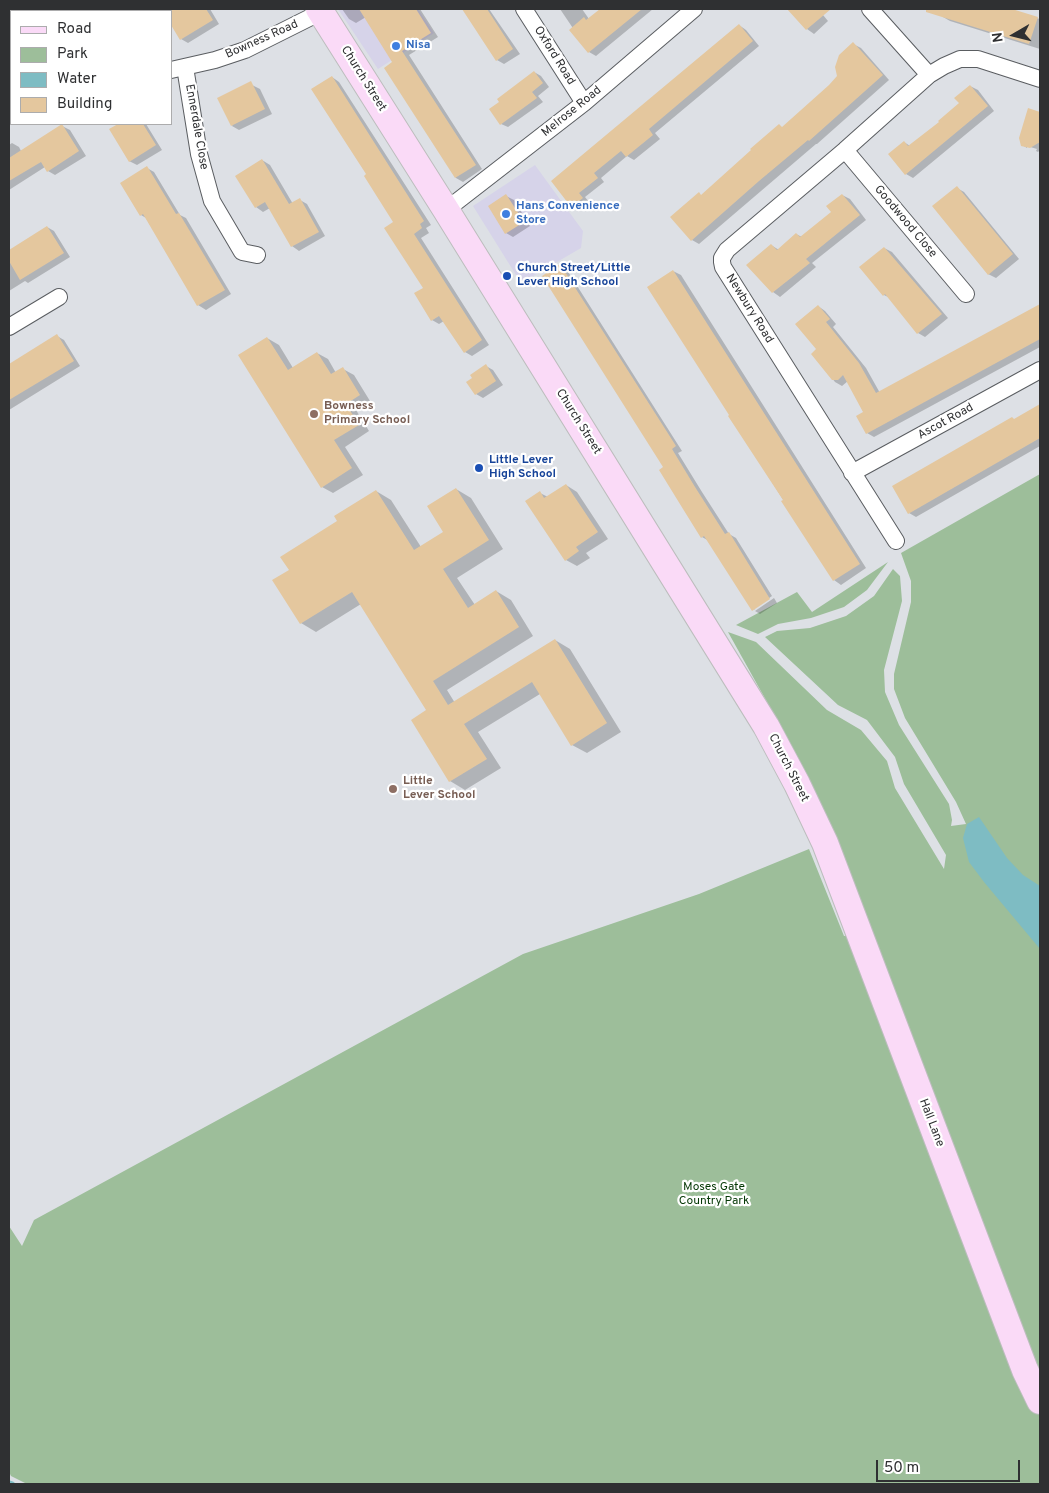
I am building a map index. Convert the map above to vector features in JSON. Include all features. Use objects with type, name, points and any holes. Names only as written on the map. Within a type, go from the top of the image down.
[{"type":"main road","name":"Church Street","points":[[320,11],[446,210],[766,726],[797,784],[825,843]]},
{"type":"main road","name":"Hall Lane","points":[[825,843],[1021,1361],[1040,1401]]},
{"type":"street","name":"Oxford Road","points":[[524,9],[584,103]]},
{"type":"street","name":"Melrose Road","points":[[446,210],[584,103],[694,9]]},
{"type":"street","points":[[870,9],[929,75]]},
{"type":"street","name":"Bowness Road","points":[[178,68],[215,60],[245,50],[320,11]]},
{"type":"street","name":"Newbury Road","points":[[896,541],[723,267],[724,253],[845,150],[929,75],[944,66],[960,59],[978,59],[1040,79]]},
{"type":"street","name":"Ennerdale Close","points":[[178,68],[212,201],[242,252],[257,255]]},
{"type":"street","name":"Goodwood Close","points":[[845,150],[966,294]]},
{"type":"street","points":[[9,327],[59,297]]},
{"type":"street","name":"Ascot Road","points":[[852,473],[1040,370]]},
{"type":"shaded area","points":[[338,9],[418,9],[434,33],[378,69]]},
{"type":"shaded area","points":[[535,165],[583,231],[581,248],[521,283],[473,206]]},
{"type":"green space","name":"Moses Gate Country Park","points":[[1040,474],[1040,1484],[27,1484],[11,1476],[9,1472],[9,1226],[22,1246],[34,1220],[523,954],[699,894],[809,849],[844,936],[872,933],[787,738],[728,632],[756,642],[827,710],[861,730],[887,761],[895,788],[944,869],[946,855],[904,784],[895,757],[867,720],[838,705],[765,637],[777,631],[810,628],[846,616],[874,596],[893,569],[900,576],[902,601],[884,670],[885,692],[899,725],[949,804],[952,820],[951,826],[966,824],[956,802],[905,718],[894,689],[894,674],[911,602],[911,581],[901,553]]},
{"type":"green space","points":[[888,562],[867,590],[844,607],[811,618],[778,624],[758,634],[736,625],[797,592],[812,612]]},
{"type":"water","points":[[979,817],[1007,858],[1023,875],[1040,886],[1040,949],[969,862],[963,838],[967,824]]},
{"type":"building","points":[[206,9],[213,20],[180,40],[172,27],[171,10]]},
{"type":"building","points":[[359,9],[416,9],[431,33],[402,51],[476,165],[455,178],[384,68],[392,62]]},
{"type":"building","points":[[462,9],[487,9],[513,49],[496,61]]},
{"type":"building","points":[[600,9],[642,9],[588,53],[569,30],[584,17],[586,20]]},
{"type":"building","points":[[787,9],[831,9],[806,30]]},
{"type":"building","points":[[926,9],[1012,9],[1038,17],[1029,44],[926,12]]},
{"type":"building","points":[[739,24],[753,41],[649,129],[653,135],[626,157],[621,151],[594,173],[598,178],[579,193],[583,198],[571,207],[551,181]]},
{"type":"building","points":[[853,42],[883,75],[809,141],[759,181],[691,241],[670,217],[699,192],[701,195],[779,124],[782,127],[829,85],[837,76],[835,67],[839,55]]},
{"type":"building","points":[[534,71],[543,83],[532,92],[537,98],[500,125],[489,109],[499,102],[497,99]]},
{"type":"building","points":[[332,76],[424,221],[420,224],[422,228],[414,234],[482,340],[464,353],[439,316],[431,321],[414,293],[423,288],[384,228],[393,222],[364,176],[366,174],[311,89]]},
{"type":"building","points":[[251,81],[265,109],[231,126],[217,98]]},
{"type":"building","points":[[970,85],[988,106],[905,175],[888,154],[904,141],[908,146],[939,122],[959,103],[954,98]]},
{"type":"building","points":[[1028,108],[1040,112],[1040,142],[1030,148],[1021,146],[1019,138]]},
{"type":"building","points":[[60,125],[63,125],[79,151],[47,172],[41,162],[9,181],[9,158]]},
{"type":"building","points":[[116,125],[144,125],[156,145],[129,162],[109,129]]},
{"type":"building","points":[[262,159],[289,204],[300,198],[319,232],[291,247],[265,202],[255,208],[235,176]]},
{"type":"building","points":[[147,166],[176,214],[179,213],[225,290],[197,306],[143,214],[140,216],[120,183]]},
{"type":"building","points":[[957,186],[1013,254],[988,275],[932,206]]},
{"type":"building","name":"Hans Convenience Store","points":[[506,194],[524,222],[505,234],[488,206]]},
{"type":"building","points":[[842,194],[860,215],[806,259],[810,263],[772,293],[746,265],[771,244],[777,250],[796,233],[800,237],[831,212],[826,206]]},
{"type":"building","points":[[47,226],[64,253],[20,280],[9,261],[9,250]]},
{"type":"building","points":[[884,247],[942,314],[917,334],[885,294],[883,296],[859,267]]},
{"type":"building","points":[[560,264],[676,446],[672,449],[695,487],[725,534],[729,532],[770,599],[752,611],[704,536],[701,538],[659,470],[663,467],[542,276]]},
{"type":"building","points":[[673,270],[860,564],[833,581],[647,287]]},
{"type":"building","points":[[1040,304],[1040,339],[866,434],[856,416],[863,412],[843,375],[838,380],[832,380],[811,354],[816,349],[795,324],[818,305],[830,319],[826,322],[859,363],[876,393]]},
{"type":"building","points":[[57,334],[74,361],[9,400],[9,364]]},
{"type":"building","name":"Bowness Primary School","points":[[267,337],[288,370],[317,352],[331,374],[343,367],[360,395],[346,404],[359,425],[334,440],[352,468],[321,488],[238,355]]},
{"type":"building","points":[[486,364],[496,381],[475,395],[466,382],[472,378],[470,375]]},
{"type":"building","points":[[1040,404],[1040,438],[908,514],[892,486],[1012,417],[1014,419]]},
{"type":"building","points":[[566,484],[598,532],[576,547],[579,551],[565,561],[525,501],[540,491],[544,498]]},
{"type":"building","points":[[456,488],[489,540],[443,569],[468,608],[496,590],[519,627],[433,681],[448,705],[555,639],[607,723],[571,746],[532,682],[464,724],[487,759],[449,782],[411,720],[426,710],[352,592],[300,624],[272,580],[289,570],[280,557],[337,521],[334,516],[376,490],[414,550],[443,532],[427,506]]},
{"type":"place","name":"Nisa","points":[[396,46]]},
{"type":"place","name":"Hans Convenience Store","points":[[506,214]]},
{"type":"place","name":"Church Street/Little Lever High School","points":[[507,276]]},
{"type":"place","name":"Bowness Primary School","points":[[314,414]]},
{"type":"place","name":"Little Lever High School","points":[[479,468]]},
{"type":"place","name":"Little Lever School","points":[[393,789]]}]
